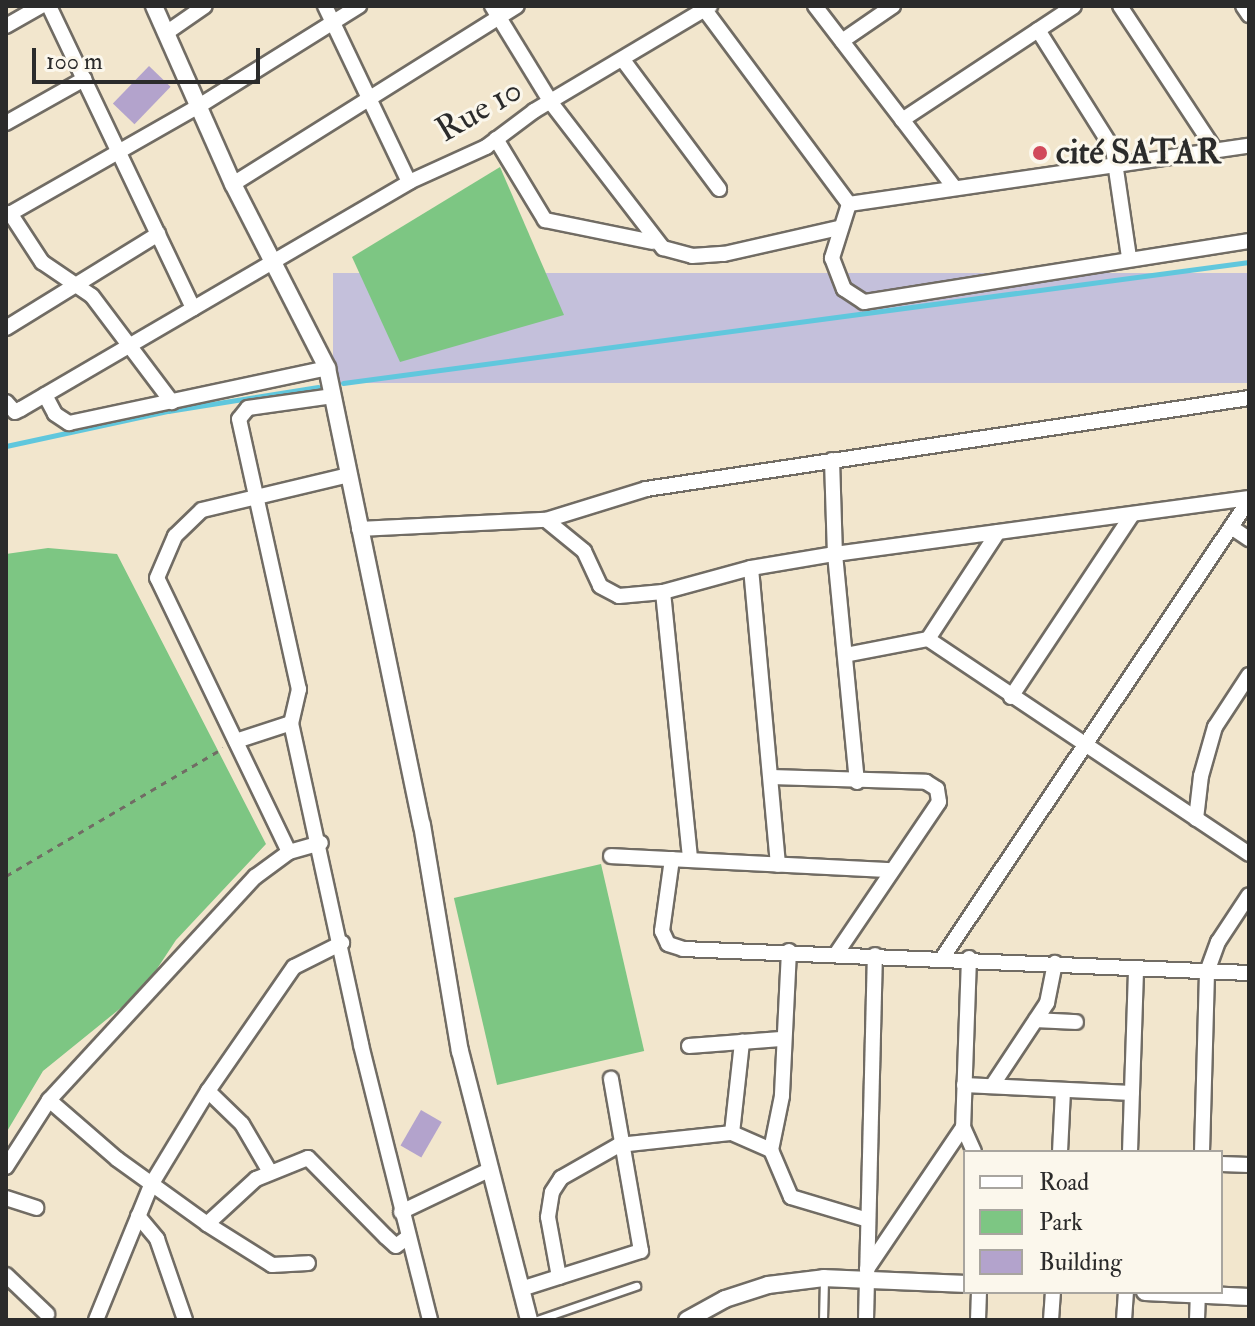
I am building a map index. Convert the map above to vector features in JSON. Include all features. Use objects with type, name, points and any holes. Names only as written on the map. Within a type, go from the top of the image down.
[{"type":"street","points":[[6,26],[41,6]]},
{"type":"street","points":[[49,6],[193,308]]},
{"type":"street","points":[[154,6],[233,184],[327,368],[422,825],[460,1051],[529,1320]]},
{"type":"street","points":[[166,33],[205,6]]},
{"type":"street","points":[[325,6],[409,182]]},
{"type":"street","points":[[172,402],[92,296],[42,262],[8,215],[199,106],[359,6]]},
{"type":"street","points":[[233,184],[370,101],[495,12],[517,6]]},
{"type":"street","points":[[815,6],[954,187]]},
{"type":"street","points":[[842,41],[893,6]]},
{"type":"street","points":[[902,120],[1074,6]]},
{"type":"street","points":[[1120,6],[1215,150]]},
{"type":"street","points":[[1243,6],[1249,15]]},
{"type":"street","points":[[705,7],[849,204]]},
{"type":"street","name":"Rue 10","points":[[6,402],[15,412],[409,182],[496,139],[705,7]]},
{"type":"street","points":[[495,12],[552,104],[653,242]]},
{"type":"street","points":[[1038,30],[1115,162],[1129,257]]},
{"type":"street","points":[[623,60],[719,189]]},
{"type":"street","points":[[6,123],[84,79]]},
{"type":"street","points":[[496,139],[545,220],[653,242],[673,253],[724,254],[838,228]]},
{"type":"street","points":[[849,204],[1115,162],[1249,146]]},
{"type":"street","points":[[849,204],[838,228],[832,258],[844,289],[864,302],[889,302],[1129,257],[1249,241]]},
{"type":"street","points":[[6,328],[158,234]]},
{"type":"street","points":[[45,395],[55,414],[69,423],[327,368]]},
{"type":"street","points":[[333,396],[242,412],[256,496],[299,689],[291,723],[321,843],[401,1212],[430,1320]]},
{"type":"street","points":[[359,529],[546,520],[646,489],[1249,398]]},
{"type":"street","points":[[832,460],[835,554],[857,782]]},
{"type":"street","points":[[289,852],[157,578],[175,536],[202,510],[349,475]]},
{"type":"street","points":[[546,520],[584,551],[600,586],[619,596],[663,592],[751,568],[835,554],[1249,499]]},
{"type":"street","points":[[943,957],[1249,499]]},
{"type":"street","points":[[1011,697],[1132,515]]},
{"type":"street","points":[[1231,527],[1249,539]]},
{"type":"street","points":[[928,639],[998,532]]},
{"type":"street","points":[[751,568],[778,865]]},
{"type":"street","points":[[663,592],[690,860]]},
{"type":"street","points":[[845,655],[928,639],[1249,854]]},
{"type":"street","points":[[1196,819],[1201,776],[1215,727],[1249,675]]},
{"type":"street","points":[[236,741],[291,723]]},
{"type":"street","points":[[771,777],[926,782],[937,789],[939,802],[890,870],[836,954]]},
{"type":"street","points":[[6,1167],[49,1100],[222,911],[289,852],[321,843]]},
{"type":"street","points":[[611,856],[890,870]]},
{"type":"street","points":[[672,859],[662,931],[668,944],[1249,973]]},
{"type":"street","points":[[1202,1150],[1207,972],[1218,942],[1249,895]]},
{"type":"street","points":[[96,1320],[151,1185],[208,1091],[294,967],[342,943]]},
{"type":"street","points":[[789,951],[781,1039],[782,1096],[771,1150],[791,1197],[868,1220]]},
{"type":"street","points":[[866,1320],[875,955]]},
{"type":"street","points":[[969,958],[963,1127],[973,1150]]},
{"type":"street","points":[[992,1086],[1036,1020],[1053,986],[1055,963]]},
{"type":"street","points":[[1130,1150],[1136,968]]},
{"type":"street","points":[[1036,1020],[1076,1022]]},
{"type":"street","points":[[689,1046],[781,1039]]},
{"type":"street","points":[[732,1133],[742,1042]]},
{"type":"street","points":[[521,1289],[641,1251],[619,1145],[611,1079]]},
{"type":"street","points":[[964,1085],[1132,1093]]},
{"type":"street","points":[[1060,1150],[1063,1090]]},
{"type":"street","points":[[208,1091],[248,1131],[270,1172]]},
{"type":"street","points":[[49,1100],[151,1185],[272,1265],[308,1263]]},
{"type":"street","points":[[867,1274],[963,1127]]},
{"type":"street","points":[[559,1277],[548,1217],[552,1192],[561,1178],[619,1145],[732,1133],[771,1150]]},
{"type":"street","points":[[207,1224],[238,1193],[270,1172],[314,1159],[396,1246],[408,1237]]},
{"type":"street","points":[[1223,1164],[1249,1165]]},
{"type":"street","points":[[401,1212],[489,1170]]},
{"type":"street","points":[[6,1198],[36,1208]]},
{"type":"street","points":[[138,1216],[157,1239],[185,1320]]},
{"type":"street","points":[[687,1320],[725,1299],[768,1285],[867,1274],[963,1284]]},
{"type":"street","points":[[6,1275],[47,1314]]},
{"type":"street","points":[[978,1320],[979,1294]]},
{"type":"street","points":[[1051,1320],[1053,1294]]},
{"type":"street","points":[[1124,1320],[1126,1294]]},
{"type":"street","points":[[1197,1320],[1198,1294]]},
{"type":"street","points":[[1211,1294],[1249,1297]]},
{"type":"lane","points":[[823,1320],[824,1278]]},
{"type":"lane","points":[[537,1320],[636,1286]]},
{"type":"path","points":[[6,876],[236,741]]},
{"type":"shaded area","points":[[333,273],[1249,273],[1249,383],[333,383]]},
{"type":"green space","points":[[500,167],[564,315],[400,362],[352,257]]},
{"type":"green space","points":[[48,548],[117,554],[266,844],[176,940],[143,990],[43,1071],[6,1133],[6,554]]},
{"type":"green space","points":[[601,864],[644,1051],[497,1085],[454,898]]},
{"type":"building","points":[[149,66],[171,87],[134,124],[113,103]]},
{"type":"building","points":[[421,1110],[442,1122],[421,1158],[401,1146]]},
{"type":"waterway","points":[[343,383],[1249,262]]},
{"type":"waterway","points":[[6,446],[168,411],[318,387]]},
{"type":"place","name":"cité SATAR","points":[[1040,153]]}]
